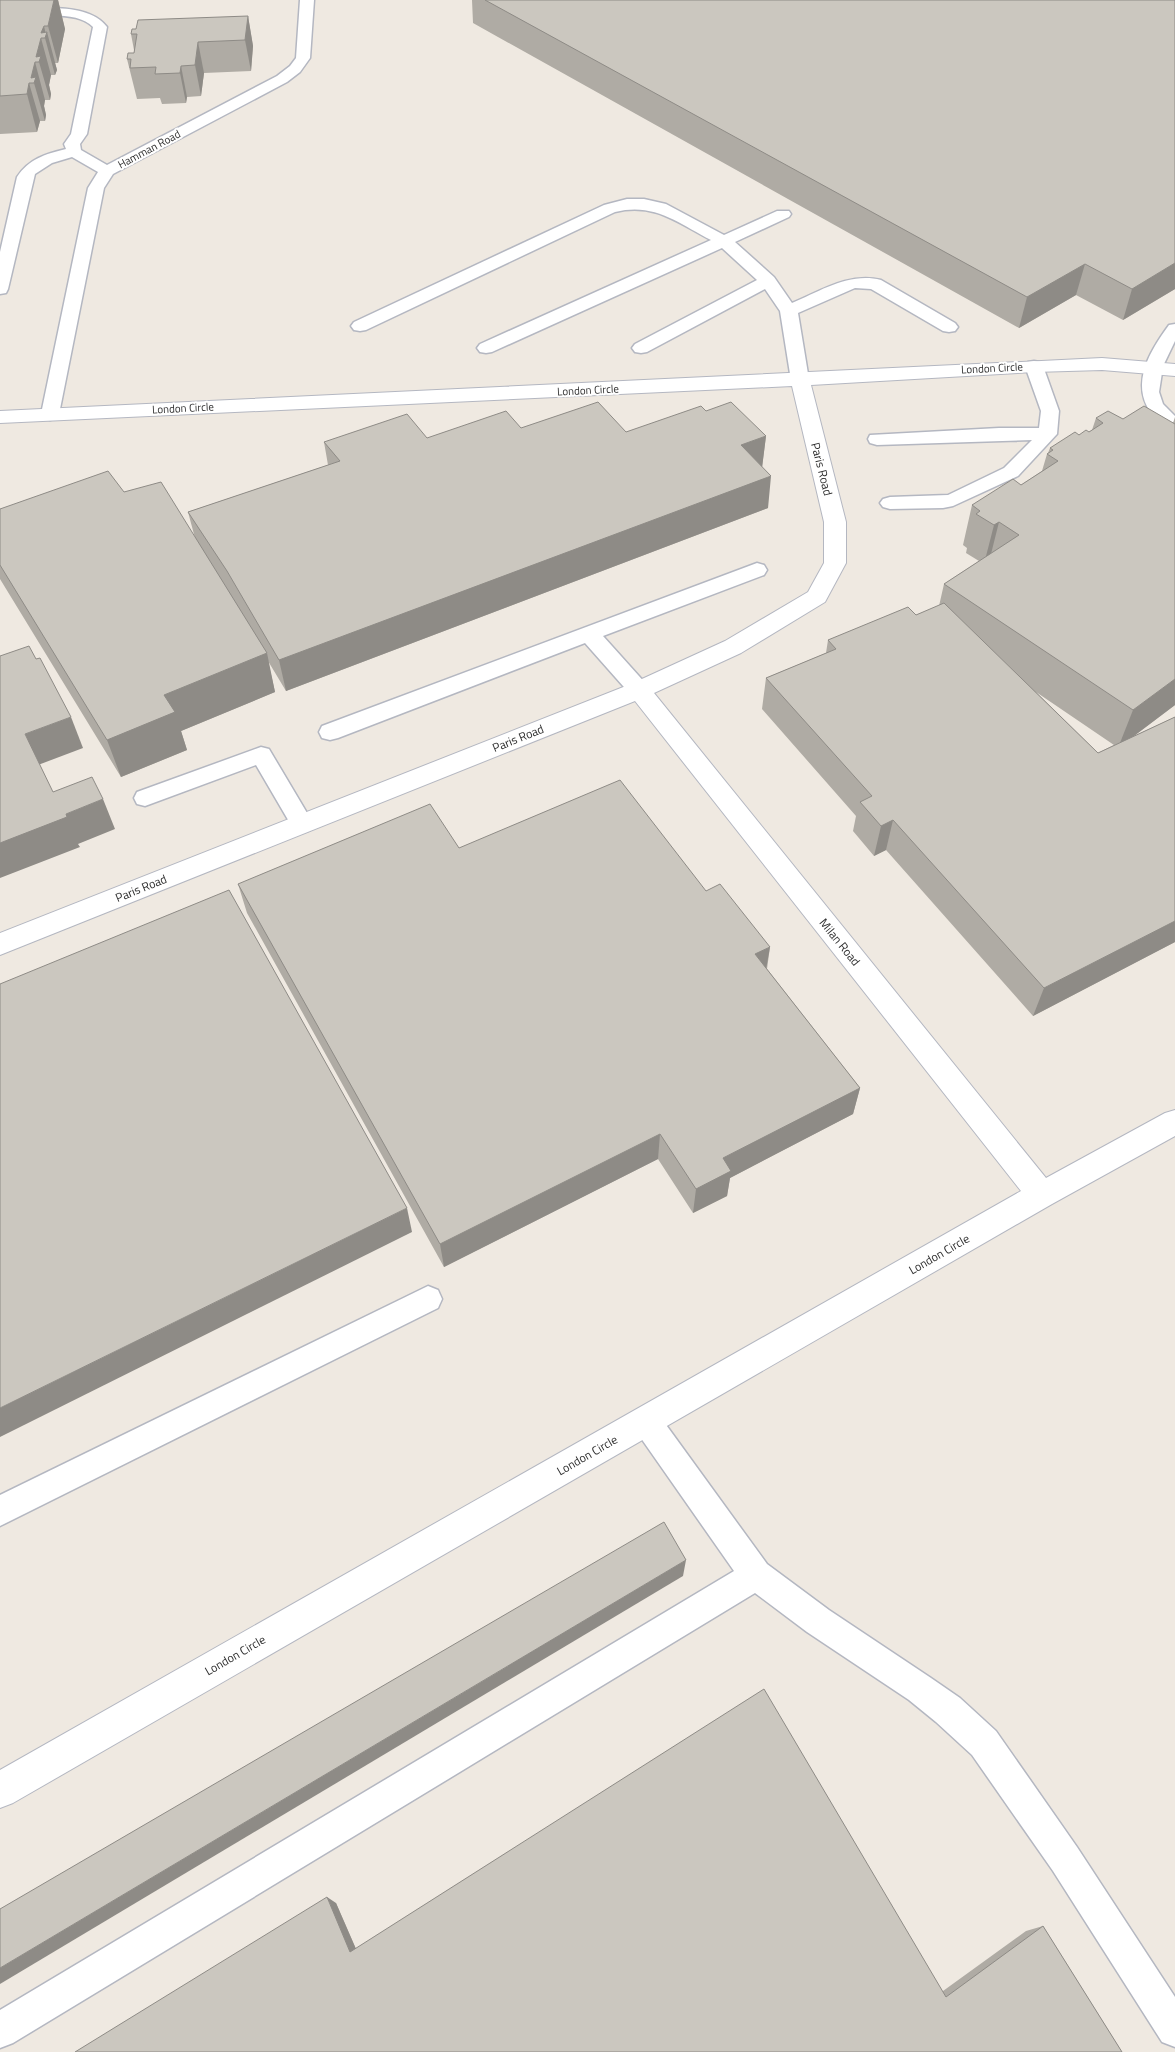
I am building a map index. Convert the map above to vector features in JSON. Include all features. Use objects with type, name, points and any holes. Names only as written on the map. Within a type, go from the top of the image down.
[{"type":"street","name":"London Circle","points":[[0,417],[800,380],[1034,366],[1102,364],[1175,370]]},
{"type":"street","name":"Paris Road","points":[[0,944],[639,690],[733,647],[817,597],[835,564],[835,522],[800,380]]},
{"type":"street","name":"Milan Road","points":[[639,690],[1042,1195]]},
{"type":"street","name":"London Circle","points":[[0,1790],[1042,1195],[1175,1122]]},
{"type":"lane","name":"Hamman Road","points":[[50,414],[96,188],[107,172],[128,159],[282,79],[295,69],[303,58],[307,0]]},
{"type":"lane","points":[[0,15],[72,12],[88,16],[98,23],[100,27],[79,134],[72,144],[74,152]]},
{"type":"lane","points":[[0,289],[29,170],[56,156],[74,152],[107,172]]},
{"type":"lane","points":[[360,326],[610,208],[628,204],[644,204],[660,208],[724,241],[768,281],[789,311],[800,380]]},
{"type":"lane","points":[[486,348],[784,214]]},
{"type":"lane","points":[[640,348],[768,281]]},
{"type":"lane","points":[[789,311],[853,282],[862,282],[875,284],[949,327]]},
{"type":"lane","points":[[1175,329],[1152,367],[1149,383],[1152,398],[1161,413],[1175,425]]},
{"type":"lane","points":[[890,503],[943,502],[968,494],[1011,472],[1048,434],[1050,411],[1034,366]]},
{"type":"lane","points":[[877,439],[1048,434]]},
{"type":"lane","points":[[330,732],[757,570]]},
{"type":"lane","points":[[588,633],[639,690]]},
{"type":"lane","points":[[145,798],[261,755],[302,824]]},
{"type":"lane","points":[[0,1511],[428,1299]]},
{"type":"lane","points":[[646,1421],[756,1575],[818,1621],[948,1710],[984,1743],[1065,1859],[1175,2029]]},
{"type":"lane","points":[[0,2030],[756,1575]]},
{"type":"building","points":[[0,0],[54,0],[48,26],[44,26],[41,33],[47,32],[45,38],[41,38],[36,57],[41,56],[39,62],[35,62],[31,78],[36,77],[34,83],[29,83],[27,94],[0,96]]},
{"type":"building","points":[[485,0],[1175,0],[1175,263],[1132,289],[1085,264],[1027,297]]},
{"type":"building","points":[[248,16],[245,40],[198,42],[195,65],[181,66],[180,73],[155,74],[156,67],[130,68],[131,59],[127,59],[128,53],[134,53],[137,34],[131,34],[132,29],[136,29],[138,20]]},
{"type":"building","points":[[598,402],[626,432],[701,406],[706,411],[731,402],[766,436],[741,445],[771,476],[279,660],[227,571],[188,512],[340,461],[324,442],[407,414],[427,438],[506,411],[521,428]]},
{"type":"building","points":[[1144,406],[1175,424],[1175,679],[1133,710],[944,584],[1019,535],[999,522],[994,525],[976,514],[980,511],[972,505],[1013,479],[1021,485],[1058,461],[1047,454],[1053,450],[1050,448],[1075,432],[1079,435],[1086,430],[1089,432],[1103,423],[1096,418],[1108,411],[1123,419]]},
{"type":"building","points":[[108,471],[124,492],[161,482],[267,653],[164,695],[175,712],[107,740],[0,565],[0,509]]},
{"type":"building","points":[[944,603],[1098,753],[1175,717],[1175,921],[1044,988],[893,820],[881,826],[860,802],[872,796],[766,678],[836,649],[828,640],[908,607],[916,615]]},
{"type":"building","points":[[29,646],[36,659],[40,658],[71,717],[25,734],[53,792],[92,777],[103,799],[66,814],[67,817],[0,843],[0,656]]},
{"type":"building","points":[[620,780],[706,891],[720,884],[770,947],[755,954],[860,1088],[723,1158],[731,1171],[696,1189],[660,1134],[440,1244],[238,884],[430,804],[459,848]]},
{"type":"building","points":[[229,890],[407,1208],[0,1408],[0,984]]},
{"type":"building","points":[[664,1522],[686,1560],[0,1968],[0,1909]]},
{"type":"building","points":[[764,1689],[946,1997],[1043,1926],[1122,2052],[75,2052],[327,1897],[350,1952]]}]
